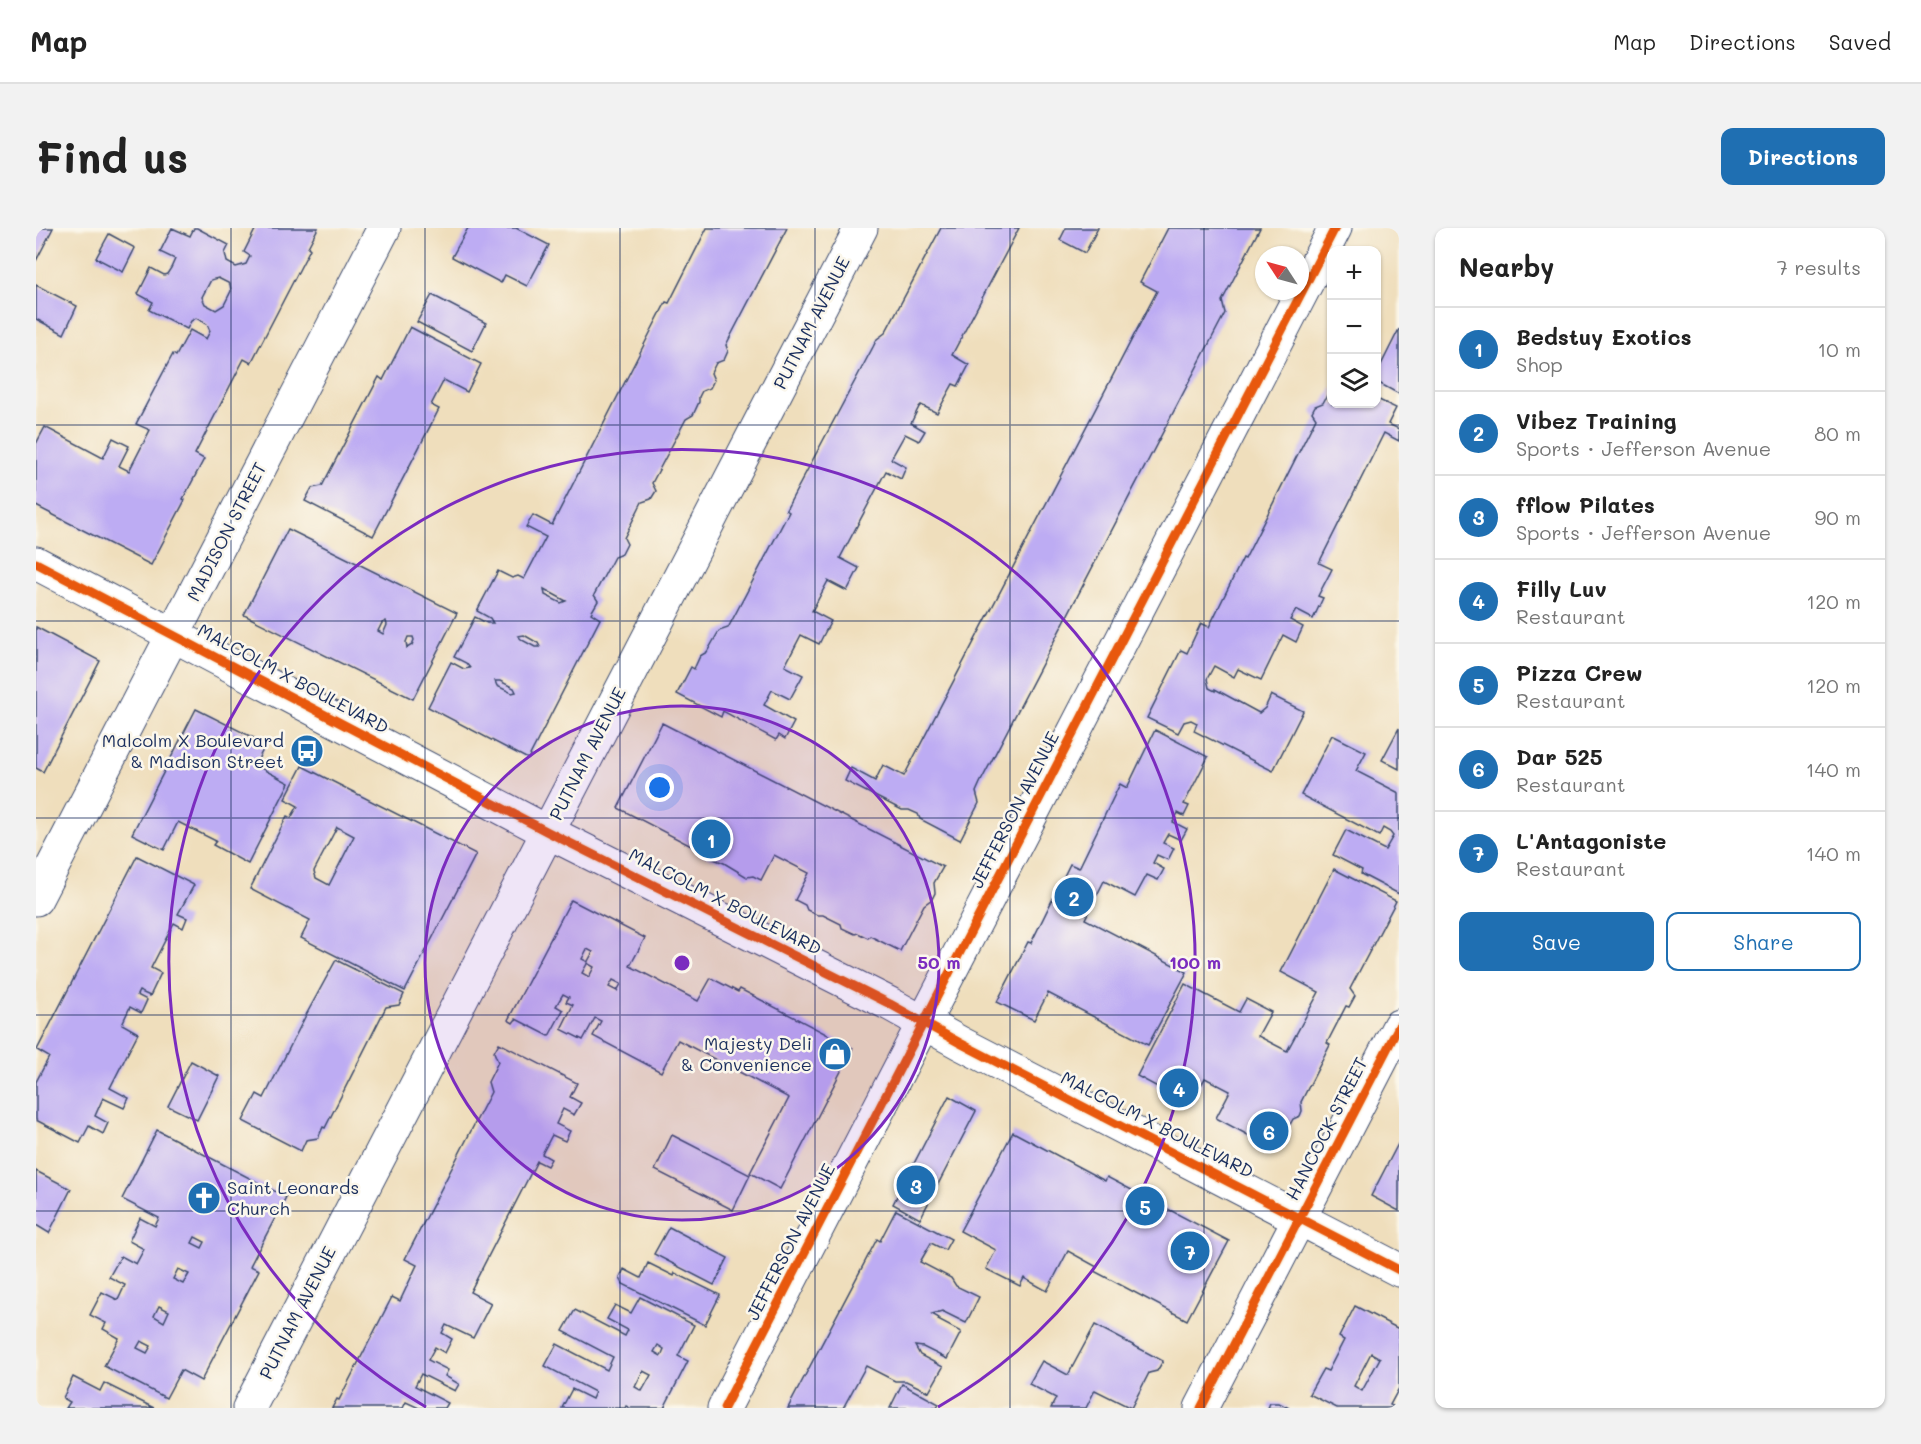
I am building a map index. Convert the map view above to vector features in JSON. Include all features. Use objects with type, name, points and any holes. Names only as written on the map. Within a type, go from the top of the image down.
[{"type":"street","name":"MADISON STREET","points":[[36,900],[384,228]]},
{"type":"street","name":"PUTNAM AVENUE","points":[[249,1408],[861,228]]},
{"type":"street","name":"JEFFERSON AVENUE","points":[[724,1408],[1335,228]]},
{"type":"street","name":"MALCOLM X BOULEVARD","points":[[36,563],[548,832],[890,1004],[960,1043],[1399,1270]]},
{"type":"street","name":"HANCOCK STREET","points":[[1201,1408],[1399,1026]]},
{"type":"building","points":[[36,228],[53,228],[36,261]]},
{"type":"building","points":[[172,228],[190,236],[194,228],[197,228],[229,245],[225,253],[227,262],[236,267],[246,264],[250,256],[244,252],[256,228],[318,228],[308,247],[310,249],[251,363],[244,359],[195,454],[204,459],[151,565],[36,506],[36,444],[45,427],[103,458],[113,438],[129,446],[119,466],[129,471],[150,430],[136,424],[173,354],[176,356],[190,330],[206,339],[210,331],[207,324],[196,318],[191,321],[187,329],[149,310],[153,302],[138,294],[151,268],[164,275],[171,268],[175,259],[160,252]],"holes":[[[218,278],[230,284],[231,291],[224,305],[216,310],[205,304],[202,297],[211,280]]]},
{"type":"building","points":[[468,228],[516,228],[549,245],[527,286],[505,275],[501,283],[452,257]]},
{"type":"building","points":[[707,228],[787,228],[726,345],[728,351],[724,360],[716,363],[711,373],[714,380],[710,388],[702,391],[693,415],[686,419],[652,483],[656,491],[651,499],[642,502],[624,538],[627,544],[622,554],[614,557],[594,595],[598,601],[591,613],[600,619],[528,759],[428,707],[451,662],[464,669],[470,668],[466,663],[454,657],[475,617],[487,623],[493,623],[490,618],[477,611],[498,571],[512,578],[518,576],[524,579],[546,537],[526,527],[533,515],[552,525],[666,302],[669,303]],"holes":[[[544,589],[566,601],[561,603],[545,595]],[[524,635],[538,643],[540,647],[535,647],[518,636]],[[495,681],[500,681],[514,688],[516,692],[512,693],[497,686]]]},
{"type":"building","points":[[941,228],[1019,228],[952,355],[969,365],[958,386],[953,384],[937,413],[921,405],[919,407],[911,423],[925,431],[919,441],[905,434],[891,459],[906,467],[901,479],[886,471],[840,558],[859,568],[847,591],[828,581],[812,611],[831,621],[819,644],[801,635],[785,666],[803,675],[790,699],[772,690],[764,705],[794,722],[785,739],[779,735],[776,740],[723,711],[721,717],[677,694],[691,667],[694,669],[700,656],[707,652],[719,631],[728,628],[789,512],[786,510],[877,339],[885,333]]},
{"type":"building","points":[[1066,228],[1098,228],[1085,253],[1060,240]]},
{"type":"building","points":[[1168,228],[1260,228],[1222,301],[1225,313],[980,783],[976,792],[979,803],[960,840],[920,819],[918,814],[902,810],[845,781],[851,768],[875,781],[883,765],[904,776],[1157,291],[1140,282]]},
{"type":"building","points":[[109,234],[135,248],[123,272],[96,258]]},
{"type":"building","points":[[36,285],[77,306],[64,334],[36,319]]},
{"type":"building","points":[[432,295],[486,323],[472,351],[417,322]]},
{"type":"building","points":[[410,327],[481,364],[467,392],[444,380],[431,405],[439,409],[373,536],[305,501],[312,488],[322,486],[379,377],[383,380]]},
{"type":"building","points":[[1399,329],[1399,394],[1381,384],[1381,365]]},
{"type":"building","points":[[1327,395],[1327,408],[1381,408],[1381,401],[1396,408],[1388,424],[1399,429],[1399,441],[1384,433],[1319,563],[1332,569],[1318,596],[1323,598],[1313,619],[1296,610],[1290,620],[1303,627],[1296,642],[1283,635],[1261,680],[1238,669],[1234,677],[1214,666],[1207,679],[1209,688],[1259,713],[1265,708],[1271,695],[1303,711],[1273,771],[1194,731],[1197,723],[1191,720],[1184,722],[1178,733],[1147,718],[1181,650],[1187,653],[1201,623],[1209,627],[1316,418],[1312,412],[1315,406],[1323,403]]},
{"type":"building","points":[[288,529],[457,613],[413,699],[244,615]],"holes":[[[386,621],[387,625],[383,634],[378,631],[382,623]],[[408,637],[413,637],[414,640],[407,648]]]},
{"type":"building","points":[[36,627],[100,661],[43,772],[36,768]]},
{"type":"building","points":[[196,709],[266,744],[255,765],[289,783],[248,864],[213,845],[216,841],[178,822],[164,850],[132,834]]},
{"type":"building","points":[[662,723],[943,867],[934,883],[935,893],[932,899],[924,905],[900,951],[870,936],[868,938],[858,933],[855,934],[823,915],[807,910],[805,905],[795,900],[809,873],[774,855],[761,880],[753,876],[747,877],[724,863],[698,853],[697,849],[618,808]]},
{"type":"building","points":[[1399,728],[1399,769],[1382,760]]},
{"type":"building","points":[[1155,730],[1208,757],[1184,804],[1189,806],[1184,816],[1178,813],[1173,822],[1187,829],[1181,840],[1168,834],[1163,843],[1174,848],[1168,860],[1157,855],[1153,863],[1164,869],[1158,880],[1147,875],[1135,897],[1104,881],[1085,919],[1187,972],[1148,1045],[1048,993],[1034,1020],[997,1002],[1028,942],[1031,943],[1070,864],[1079,868],[1120,784],[1127,788]]},
{"type":"building","points":[[1332,735],[1366,752],[1356,771],[1399,793],[1399,894],[1361,874],[1362,870],[1333,855],[1346,830],[1385,850],[1393,836],[1390,832],[1383,828],[1379,836],[1301,795]]},
{"type":"building","points":[[302,766],[476,854],[405,991],[301,938],[310,920],[250,889],[287,816],[291,818],[298,806],[285,799]],"holes":[[[337,827],[354,836],[329,885],[316,878],[314,871]]]},
{"type":"building","points":[[137,856],[194,885],[178,914],[187,918],[183,928],[174,923],[151,968],[161,973],[150,996],[139,991],[137,995],[147,1000],[141,1013],[130,1007],[122,1024],[138,1033],[110,1088],[129,1098],[124,1108],[103,1098],[95,1116],[108,1123],[103,1134],[89,1126],[80,1143],[36,1120],[36,1082],[49,1057],[37,1050]]},
{"type":"building","points":[[1334,869],[1396,901],[1350,989],[1355,996],[1349,1007],[1346,1006],[1327,1043],[1330,1045],[1301,1102],[1300,1116],[1293,1119],[1276,1150],[1216,1118],[1230,1091],[1205,1078],[1191,1105],[1137,1076],[1185,984],[1239,1012],[1246,999],[1271,1012],[1258,1036],[1287,1051],[1319,992],[1281,972]]},
{"type":"building","points":[[571,900],[645,938],[630,966],[698,1001],[711,978],[738,992],[740,989],[853,1048],[780,1189],[750,1173],[789,1098],[678,1040],[661,1072],[593,1036],[601,1021],[595,1018],[583,1040],[561,1029],[573,1005],[566,1002],[569,997],[563,994],[556,1006],[563,1010],[549,1036],[516,1019],[513,1023],[508,1020]],"holes":[[[587,949],[593,952],[588,962],[582,959]],[[587,963],[594,967],[589,977],[582,973]],[[613,980],[621,984],[617,991],[609,987]]]},
{"type":"building","points":[[336,960],[404,994],[399,1005],[386,1007],[325,1128],[323,1127],[318,1138],[306,1140],[301,1151],[243,1121],[257,1094],[264,1098]]},
{"type":"building","points":[[499,1043],[577,1083],[570,1097],[581,1103],[574,1115],[563,1109],[556,1124],[570,1131],[565,1141],[552,1135],[542,1154],[551,1159],[547,1166],[537,1161],[470,1292],[491,1303],[473,1338],[446,1325],[442,1333],[452,1339],[445,1353],[435,1347],[428,1360],[448,1370],[445,1376],[459,1384],[455,1391],[421,1374],[415,1386],[448,1403],[445,1408],[419,1408],[406,1402],[403,1408],[332,1408],[337,1399],[339,1400],[392,1297],[400,1301],[417,1265],[405,1259],[491,1092],[488,1082],[498,1062],[494,1052]]},
{"type":"building","points":[[191,1061],[219,1076],[197,1120],[168,1106]]},
{"type":"building","points":[[949,1096],[976,1111],[920,1219],[893,1204]]},
{"type":"building","points":[[157,1130],[286,1197],[250,1266],[259,1270],[201,1381],[181,1370],[166,1398],[104,1366],[119,1338],[103,1329],[106,1323],[90,1315],[102,1292],[118,1300],[125,1285],[109,1277],[121,1256],[136,1264],[144,1249],[129,1241],[140,1218],[155,1226],[159,1218],[122,1199]],"holes":[[[195,1237],[205,1242],[202,1248],[192,1243]],[[178,1269],[189,1274],[183,1284],[173,1279]],[[159,1306],[169,1311],[164,1322],[154,1316]],[[141,1341],[151,1346],[147,1353],[137,1348]]]},
{"type":"building","points":[[1013,1132],[1105,1181],[1107,1177],[1229,1241],[1187,1320],[1094,1271],[1097,1267],[1068,1251],[1047,1291],[1024,1278],[1020,1286],[986,1269],[996,1250],[960,1231]]},
{"type":"building","points":[[672,1135],[750,1175],[733,1210],[655,1170]]},
{"type":"building","points":[[1399,1142],[1399,1211],[1371,1196]]},
{"type":"building","points":[[36,1171],[71,1189],[49,1233],[36,1225]]},
{"type":"building","points":[[896,1210],[951,1239],[945,1250],[931,1243],[920,1262],[951,1278],[956,1286],[979,1297],[966,1323],[942,1311],[932,1314],[939,1318],[938,1320],[961,1332],[947,1359],[923,1347],[915,1346],[920,1355],[943,1367],[929,1392],[906,1381],[895,1381],[866,1366],[843,1408],[788,1408],[877,1239],[880,1241]]},
{"type":"building","points":[[669,1227],[728,1258],[714,1285],[654,1254]]},
{"type":"building","points":[[648,1263],[674,1276],[675,1273],[720,1295],[705,1325],[623,1284],[620,1278],[624,1269],[641,1278]]},
{"type":"building","points":[[640,1297],[694,1325],[678,1356],[688,1361],[664,1408],[626,1406],[625,1408],[562,1408],[572,1389],[592,1399],[595,1392],[545,1366],[557,1344],[607,1370],[613,1357],[563,1331],[575,1310],[625,1336],[628,1330],[607,1319],[615,1305],[631,1313]],"holes":[[[658,1345],[664,1349],[661,1356],[654,1352]],[[643,1371],[651,1375],[642,1391],[635,1387]]]},
{"type":"building","points":[[1355,1306],[1399,1329],[1399,1388],[1390,1405],[1397,1408],[1337,1408],[1309,1394],[1323,1369],[1328,1371],[1344,1340],[1339,1337]],"holes":[[[1371,1353],[1380,1358],[1362,1391],[1354,1386]]]},
{"type":"building","points":[[1095,1325],[1163,1361],[1157,1371],[1149,1373],[1131,1408],[1095,1390],[1086,1408],[1051,1408],[1056,1398],[1029,1384],[1042,1361],[1068,1375]]},
{"type":"building","points":[[73,1377],[100,1391],[104,1383],[154,1408],[66,1408],[70,1402],[63,1398]]},
{"type":"building","points":[[902,1384],[939,1404],[937,1408],[890,1408]]},
{"type":"building","points":[[1270,1403],[1279,1403],[1289,1408],[1268,1408]]},
{"type":"cycle path","points":[[724,1408],[1335,228]]},
{"type":"cycle path","points":[[36,563],[548,832],[890,1004],[960,1043],[1399,1270]]},
{"type":"cycle path","points":[[1201,1408],[1399,1026]]},
{"type":"place","name":"Malcolm X Boulevard & Madison Street","points":[[307,751]]},
{"type":"place","name":"Bedstuy Exotics","points":[[711,839]]},
{"type":"place","name":"Vibez Training","points":[[1074,897]]},
{"type":"place","name":"Majesty Deli & Convenience","points":[[835,1054]]},
{"type":"place","name":"Filly Luv","points":[[1179,1088]]},
{"type":"place","name":"Dar 525","points":[[1269,1131]]},
{"type":"place","name":"fflow Pilates","points":[[916,1185]]},
{"type":"place","name":"Saint Leonards Church","points":[[204,1198]]},
{"type":"place","name":"Pizza Crew","points":[[1145,1206]]},
{"type":"place","name":"L'Antagoniste","points":[[1190,1251]]}]
